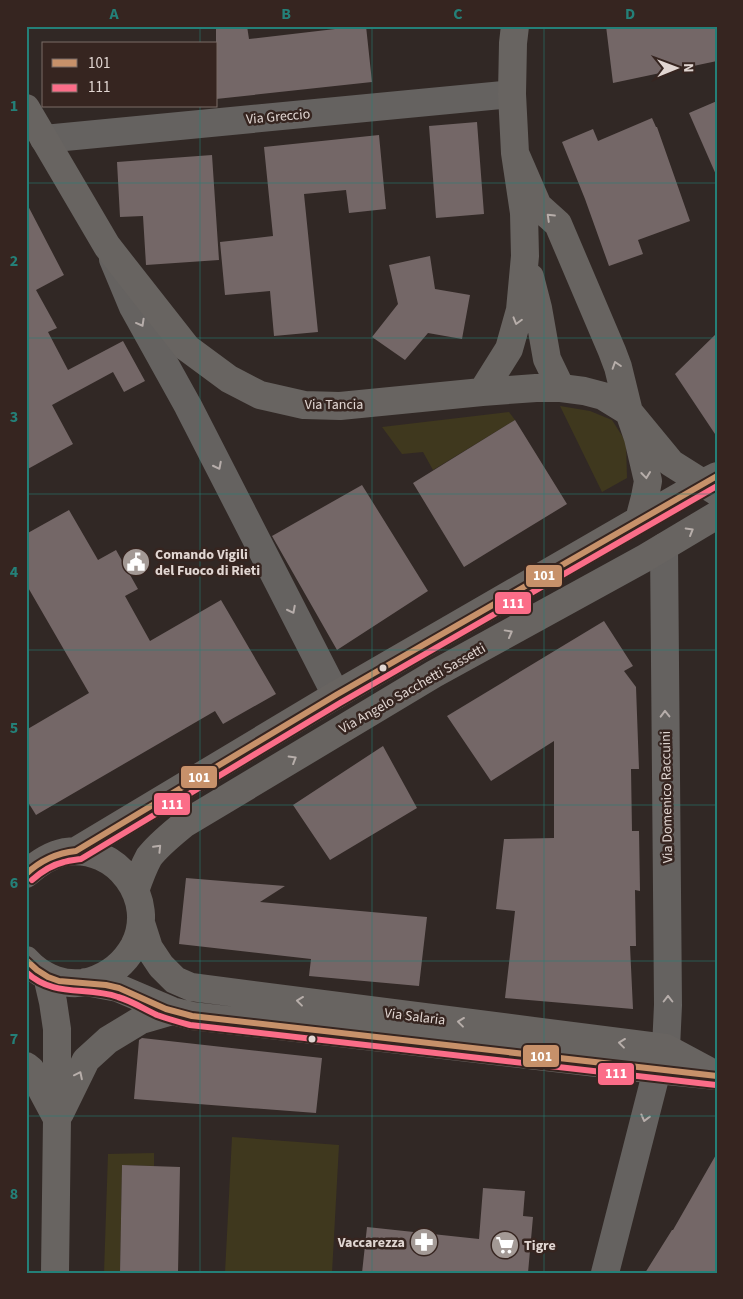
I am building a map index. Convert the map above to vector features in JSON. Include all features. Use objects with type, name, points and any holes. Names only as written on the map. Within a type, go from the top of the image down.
[{"type":"main road","points":[[482,392],[509,348],[520,310],[525,256],[524,213],[516,153],[512,94],[515,26]]},
{"type":"main road","name":"Via Tancia","points":[[26,108],[107,246],[188,348],[229,379],[260,395],[304,405],[340,406],[482,392],[561,388],[603,396],[629,412],[670,462],[712,484]]},
{"type":"main road","points":[[516,153],[538,206],[558,224],[618,367],[629,412],[642,451],[648,480],[639,520]]},
{"type":"main road","points":[[525,256],[538,308],[547,359],[561,388]]},
{"type":"main road","points":[[26,874],[37,864],[65,853],[639,520],[712,484]]},
{"type":"main road","name":"Via Angelo Sacchetti Sassetti","points":[[135,891],[142,870],[150,856],[184,824],[434,674],[664,547],[717,515]]},
{"type":"main road","points":[[26,854],[94,854],[112,862],[126,874],[135,891]]},
{"type":"main road","name":"Via Salaria","points":[[135,891],[140,906],[141,923],[148,948],[161,966],[175,980],[191,987],[662,1059],[717,1075]]},
{"type":"main road","points":[[33,968],[59,981],[73,983],[86,982],[102,977],[117,968],[129,955],[137,940],[141,923]]},
{"type":"main road","points":[[33,968],[54,1002],[57,1029],[55,1273]]},
{"type":"main road","name":"Via Salaria","points":[[86,982],[118,988],[172,1011],[192,1016],[662,1059]]},
{"type":"main road","points":[[57,1119],[86,1060],[108,1040],[141,1020],[172,1011]]},
{"type":"main road","points":[[26,1066],[31,1070],[57,1119]]},
{"type":"street","name":"Via Greccio","points":[[44,139],[512,94]]},
{"type":"street","points":[[107,246],[133,307],[188,406],[336,695]]},
{"type":"street","name":"Via Domenico Raccuini","points":[[605,1273],[662,1059],[668,1005],[664,547]]},
{"type":"shaded area","points":[[560,406],[590,411],[612,420],[626,442],[627,478],[602,492]]},
{"type":"shaded area","points":[[509,412],[515,420],[433,470],[423,452],[402,454],[382,427]]},
{"type":"shaded area","points":[[232,1137],[339,1145],[332,1273],[225,1273]]},
{"type":"shaded area","points":[[154,1153],[154,1166],[122,1165],[120,1273],[104,1273],[108,1154]]},
{"type":"building","points":[[216,26],[247,26],[249,39],[335,29],[334,26],[366,26],[372,82],[218,99],[218,42],[216,42]]},
{"type":"building","points":[[606,26],[717,26],[717,61],[613,83]]},
{"type":"building","points":[[717,101],[717,177],[689,113]]},
{"type":"building","points":[[652,118],[657,127],[690,221],[638,240],[643,254],[609,266],[562,142],[593,129],[598,141]]},
{"type":"building","points":[[477,122],[484,214],[436,218],[429,126]]},
{"type":"building","points":[[379,135],[386,209],[349,213],[346,190],[304,194],[318,332],[274,336],[270,291],[225,295],[220,242],[273,236],[264,147]]},
{"type":"building","points":[[212,155],[219,260],[146,265],[143,216],[120,217],[117,162]]},
{"type":"building","points":[[26,202],[64,275],[36,290],[57,328],[48,332],[68,370],[123,341],[145,381],[124,392],[113,372],[52,405],[73,444],[26,470]]},
{"type":"building","points":[[430,256],[435,289],[470,295],[462,339],[428,333],[405,360],[372,337],[398,304],[389,265]]},
{"type":"building","points":[[717,333],[717,437],[675,374]]},
{"type":"building","points":[[515,420],[567,504],[464,567],[413,483]]},
{"type":"building","points":[[362,485],[428,591],[337,650],[272,536]]},
{"type":"building","points":[[69,510],[98,560],[116,550],[138,589],[125,596],[150,641],[221,600],[276,694],[223,724],[215,711],[36,815],[26,799],[26,730],[89,693],[26,584],[26,534]]},
{"type":"building","points":[[604,621],[633,666],[624,671],[636,687],[639,769],[631,769],[632,831],[639,831],[640,891],[635,890],[636,946],[630,946],[633,1009],[505,998],[515,911],[496,909],[504,839],[554,838],[554,741],[491,781],[447,716]]},
{"type":"building","points":[[383,746],[417,808],[330,860],[293,805]]},
{"type":"building","points":[[186,878],[285,886],[260,902],[427,917],[419,986],[309,976],[311,959],[179,944]]},
{"type":"building","points":[[142,1038],[322,1058],[316,1113],[134,1099],[139,1040]]},
{"type":"building","points":[[717,1153],[717,1273],[645,1273],[673,1230]]},
{"type":"building","points":[[122,1165],[180,1167],[178,1273],[120,1273]]},
{"type":"building","points":[[483,1188],[525,1191],[523,1216],[533,1217],[528,1273],[362,1273],[367,1227],[479,1239]]},
{"type":"transit line","name":"101","points":[[26,874],[49,858],[62,853],[76,851],[336,695],[717,476]]},
{"type":"transit line","name":"111","points":[[32,880],[55,865],[81,859],[340,703],[717,486]]},
{"type":"transit line","name":"101","points":[[26,960],[37,970],[59,981],[119,988],[166,1009],[192,1016],[717,1076]]},
{"type":"transit line","name":"111","points":[[26,972],[48,985],[118,997],[157,1015],[190,1025],[716,1085]]},
{"type":"place","name":"Comando Vigili del Fuoco di Rieti","points":[[136,562]]},
{"type":"place","name":"Vaccarezza","points":[[424,1242]]},
{"type":"place","name":"Tigre","points":[[505,1245]]}]
